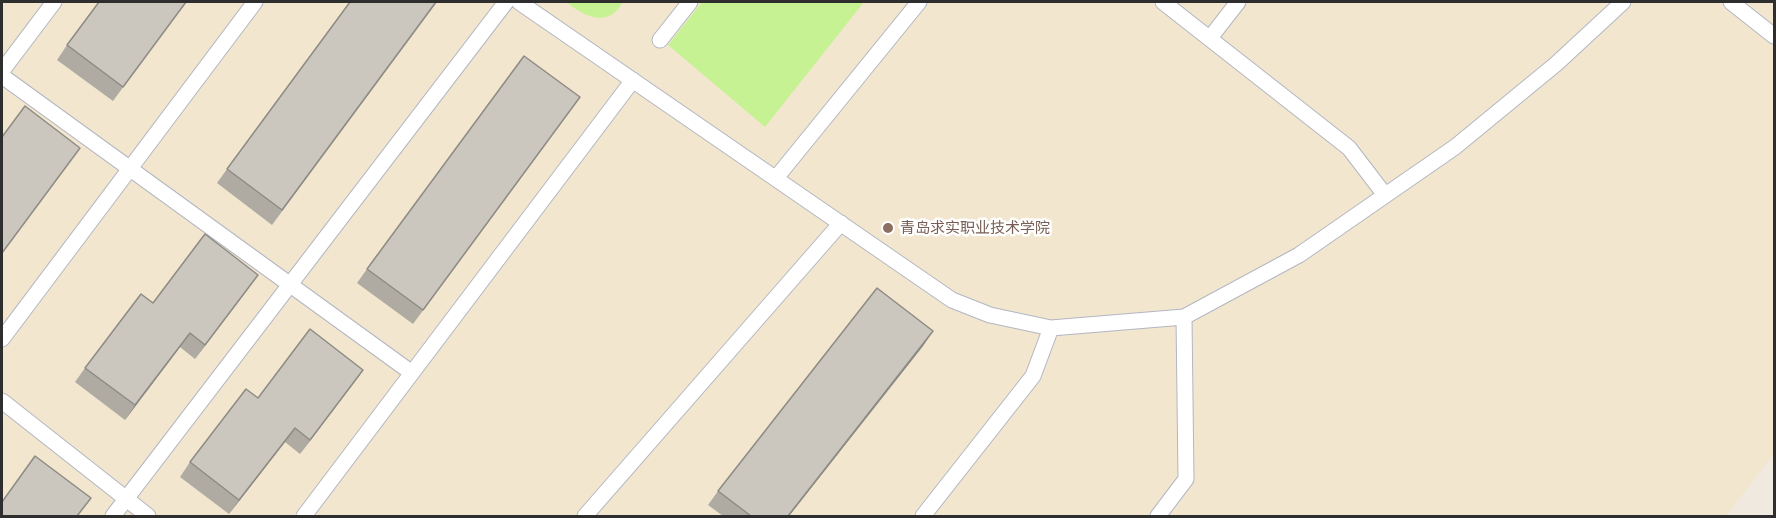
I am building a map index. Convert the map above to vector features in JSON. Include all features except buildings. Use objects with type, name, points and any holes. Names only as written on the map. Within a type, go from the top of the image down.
[{"type":"lane","points":[[2,71],[54,2]]},
{"type":"lane","points":[[2,339],[255,2]]},
{"type":"lane","points":[[113,516],[506,2]]},
{"type":"lane","points":[[519,2],[952,300],[990,315],[1051,328],[1184,317],[1299,255],[1473,132],[1556,64],[1623,2]]},
{"type":"lane","points":[[660,40],[690,2]]},
{"type":"lane","points":[[776,178],[919,2]]},
{"type":"lane","points":[[1163,2],[1349,148],[1385,195]]},
{"type":"lane","points":[[1210,39],[1238,2]]},
{"type":"lane","points":[[1731,2],[1774,36]]},
{"type":"lane","points":[[2,76],[412,373]]},
{"type":"lane","points":[[312,514],[412,373],[633,80]]},
{"type":"lane","points":[[585,516],[841,223]]},
{"type":"lane","points":[[1158,516],[1186,480],[1184,317]]},
{"type":"lane","points":[[923,516],[1033,376],[1051,328]]},
{"type":"lane","points":[[2,401],[148,516]]},
{"type":"shaded area","name":"青岛求实职业技术学院","points":[[2,2],[1774,2],[1774,454],[1726,516],[2,516]]},
{"type":"green space","points":[[566,2],[623,2],[614,13],[602,18],[589,16]]},
{"type":"green space","points":[[702,2],[864,2],[765,127],[668,45]]},
{"type":"place","name":"青岛求实职业技术学院","points":[[888,228]]}]
